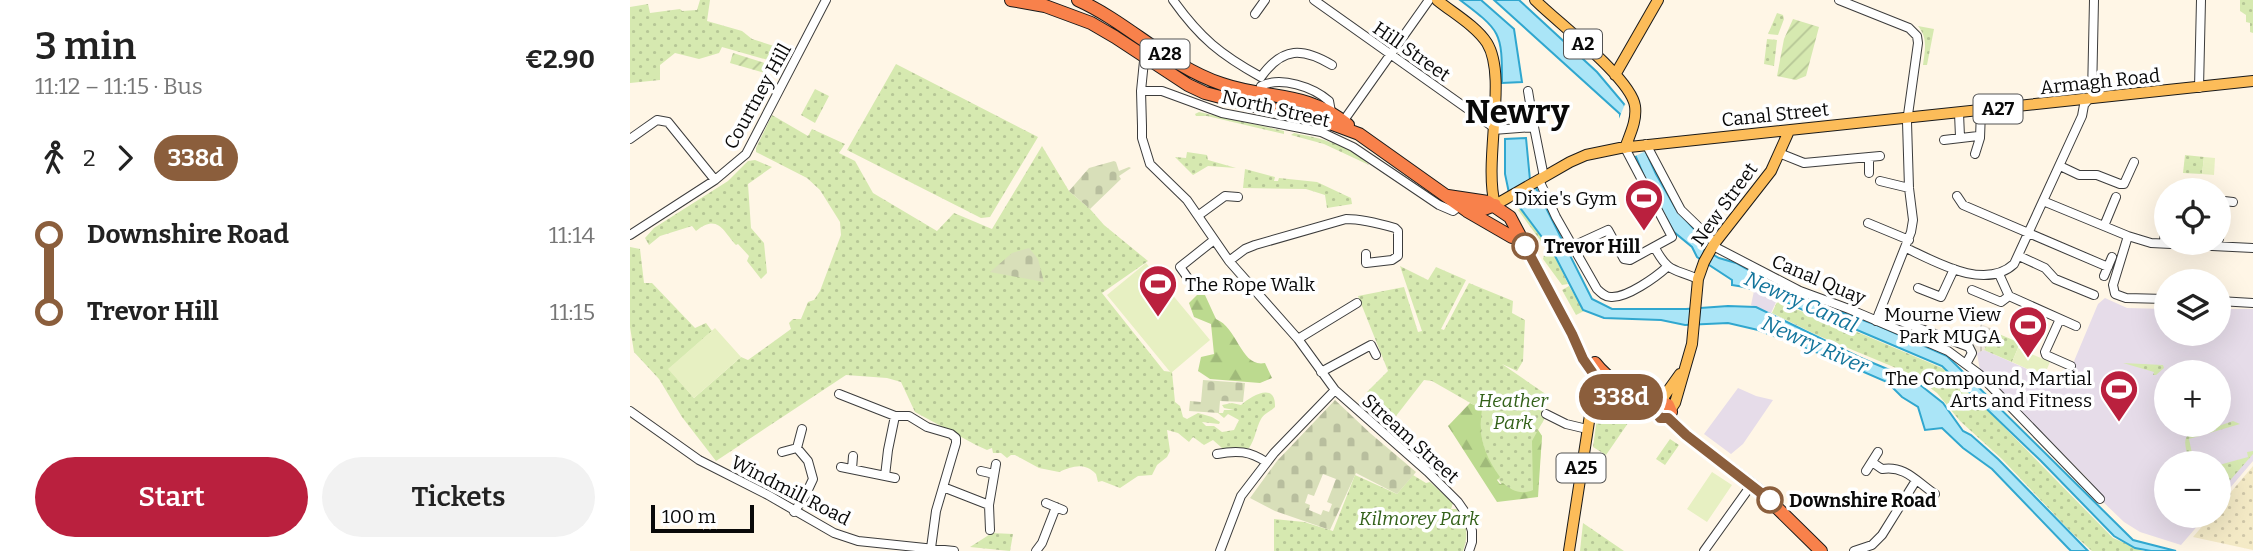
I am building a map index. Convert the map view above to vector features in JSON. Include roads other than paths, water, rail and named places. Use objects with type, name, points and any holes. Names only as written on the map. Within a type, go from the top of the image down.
[{"type":"highway","name":"A28","points":[[1011,0],[1045,6],[1076,17],[1220,83],[1260,85],[1301,100],[1331,112],[1342,124]]},
{"type":"highway","name":"A28","points":[[1078,0],[1099,10],[1188,85],[1222,99],[1342,124],[1512,237]]},
{"type":"highway","name":"A28","points":[[1463,205],[1488,202],[1510,217],[1583,359],[1603,381],[1633,393],[1663,410],[1686,435],[1752,484],[1821,551]]},
{"type":"highway","name":"A28","points":[[1496,206],[1499,219],[1525,250]]},
{"type":"main road","points":[[1437,0],[1480,35],[1492,55],[1495,129],[1490,188],[1496,206]]},
{"type":"main road","name":"A2","points":[[1535,0],[1615,75],[1632,96],[1635,119],[1644,143]]},
{"type":"main road","points":[[1615,75],[1658,0]]},
{"type":"main road","name":"Armagh Road","points":[[1908,118],[2253,81]]},
{"type":"main road","name":"Canal Street","points":[[1496,206],[1586,156],[1628,146],[1908,118]]},
{"type":"main road","points":[[1628,146],[1635,119]]},
{"type":"main road","name":"New Street","points":[[1663,410],[1665,395],[1686,366],[1692,344],[1698,278],[1709,253],[1771,171],[1789,131]]},
{"type":"main road","name":"A25","points":[[1569,551],[1592,402],[1603,381]]},
{"type":"street","name":"Courtney Hill","points":[[630,235],[715,180],[746,154],[826,0]]},
{"type":"street","points":[[1173,0],[1192,26],[1260,85]]},
{"type":"street","points":[[1255,14],[1265,0]]},
{"type":"street","name":"Hill Street","points":[[1314,0],[1495,129]]},
{"type":"street","points":[[1342,124],[1429,0]]},
{"type":"street","points":[[1839,0],[1909,29],[1917,36],[1908,118],[1909,188],[1913,220],[1908,244],[1877,317],[1969,348],[1972,353],[1966,364]]},
{"type":"street","points":[[1868,223],[1954,269],[1985,276],[2009,269],[2019,256],[2092,94],[2094,0]]},
{"type":"street","points":[[2199,88],[2201,0]]},
{"type":"street","name":"Stream Street","points":[[1149,52],[1141,91],[1142,138],[1150,164],[1183,195],[1229,261],[1298,339],[1335,390],[1458,502],[1467,515],[1472,531],[1469,551]]},
{"type":"street","points":[[1255,106],[1260,85],[1275,61],[1296,52],[1317,57],[1332,65]]},
{"type":"street","name":"North Street","points":[[1141,91],[1162,91],[1222,113],[1321,132],[1353,147],[1431,200],[1453,211],[1463,205]]},
{"type":"street","points":[[1528,91],[1530,127],[1539,180],[1597,289],[1609,298],[1622,295],[1653,279],[1667,267]]},
{"type":"street","points":[[1975,154],[1980,138],[1981,111]]},
{"type":"street","points":[[1959,113],[1960,137]]},
{"type":"street","points":[[630,139],[657,120],[668,122],[715,180]]},
{"type":"street","points":[[1495,129],[1530,127]]},
{"type":"street","points":[[1944,140],[1978,136]]},
{"type":"street","name":"Canal Quay","points":[[1644,143],[1681,210],[1710,238],[1709,253],[1721,250],[1800,291],[1877,317],[1948,351],[1979,374],[2100,499]]},
{"type":"street","points":[[1573,246],[1608,230],[1624,259],[1630,260],[1672,237],[1628,146]]},
{"type":"street","points":[[1779,153],[1804,163],[1880,156]]},
{"type":"street","points":[[1869,157],[1869,173]]},
{"type":"street","points":[[2060,166],[2079,175],[2097,175],[2124,184],[2134,162]]},
{"type":"street","points":[[1880,181],[1909,188]]},
{"type":"street","points":[[1199,215],[1225,196],[1238,197]]},
{"type":"street","points":[[1957,196],[1964,205],[2108,267]]},
{"type":"street","points":[[2104,226],[2116,197]]},
{"type":"street","points":[[2043,201],[2128,236],[2154,243]]},
{"type":"street","points":[[1229,261],[1255,245],[1346,219],[1359,219],[1398,231],[1398,256],[1392,260],[1366,263],[1366,254]]},
{"type":"street","points":[[2128,236],[2113,285],[2115,294],[2126,298],[2154,299]]},
{"type":"street","points":[[1190,281],[1180,267],[1214,240]]},
{"type":"street","points":[[2231,244],[2253,248]]},
{"type":"street","points":[[1655,248],[1667,267],[1698,278]]},
{"type":"street","points":[[2019,256],[2045,268],[2055,279],[2094,295]]},
{"type":"street","points":[[2104,276],[2112,257]]},
{"type":"street","points":[[1918,288],[1941,297],[1954,269]]},
{"type":"street","points":[[1999,274],[2009,296],[2076,327]]},
{"type":"street","points":[[1972,290],[2001,302],[2009,296]]},
{"type":"street","points":[[2231,302],[2253,303]]},
{"type":"street","points":[[1298,339],[1357,303]]},
{"type":"street","points":[[2060,319],[2045,352],[2046,355],[2071,366]]},
{"type":"street","points":[[1321,372],[1371,345],[1376,355]]},
{"type":"street","points":[[1220,551],[1241,496],[1266,463],[1335,390]]},
{"type":"street","points":[[839,394],[895,416],[909,416],[927,427],[956,438],[936,511],[931,548]]},
{"type":"street","name":"Windmill Road","points":[[630,411],[699,460],[834,533],[858,541],[954,551]]},
{"type":"street","points":[[1546,414],[1566,424],[1587,429]]},
{"type":"street","points":[[885,476],[895,416]]},
{"type":"street","points":[[797,448],[802,429]]},
{"type":"street","points":[[794,512],[813,479],[808,461],[797,448]]},
{"type":"street","points":[[782,452],[797,448]]},
{"type":"street","points":[[1217,454],[1233,450],[1247,452],[1266,463]]},
{"type":"street","points":[[1866,471],[1878,452]]},
{"type":"street","points":[[852,469],[853,456]]},
{"type":"street","points":[[1872,462],[1882,469],[1893,467],[1907,472],[1915,482],[1935,494]]},
{"type":"street","points":[[990,530],[989,505],[996,464]]},
{"type":"street","points":[[841,467],[895,478]]},
{"type":"street","points":[[981,471],[994,474]]},
{"type":"street","points":[[1854,551],[1872,545],[1882,536],[1915,482]]},
{"type":"street","points":[[1704,551],[1752,484]]},
{"type":"street","points":[[943,487],[989,505]]},
{"type":"street","points":[[1036,551],[1060,508],[1046,503]]},
{"type":"water","points":[[1460,0],[1481,0],[1514,29],[1522,82],[1502,83],[1500,42],[1496,34],[1484,19]]},
{"type":"water","name":"Newry Canal","points":[[1494,0],[1519,0],[1597,72],[1624,104],[1656,174],[1676,209],[1701,237],[1703,249],[1736,263],[1789,293],[1879,326],[1947,356],[2133,540],[2176,551],[2135,548],[2114,536],[1942,366],[1762,292],[1732,285],[1732,280],[1697,257],[1692,247],[1674,232],[1649,188],[1620,114]]},
{"type":"water","name":"Newry River","points":[[1526,138],[1530,180],[1592,299],[1612,309],[1756,307],[1861,358],[1914,380],[1943,403],[1963,431],[1998,459],[2088,551],[2071,551],[1992,469],[1963,448],[1942,428],[1925,430],[1918,407],[1902,397],[1887,382],[1758,330],[1728,323],[1685,325],[1661,320],[1604,318],[1583,310],[1553,252],[1509,193],[1505,174],[1505,139]]},
{"type":"place","name":"Dixie's Gym","points":[[1644,232]]},
{"type":"place","name":"Trevor Hill","points":[[1525,246]]},
{"type":"place","name":"The Rope Walk","points":[[1158,318]]},
{"type":"place","name":"Mourne View Park MUGA","points":[[2028,359]]},
{"type":"place","name":"The Compound, Martial Arts and Fitness","points":[[2119,423]]},
{"type":"place","name":"Downshire Road","points":[[1770,500]]},
{"type":"district","name":"Newry","points":[[1517,111]]},
{"type":"park label","name":"Heather Park","points":[[1513,411]]},
{"type":"park label","name":"Kilmorey Park","points":[[1419,518]]}]
